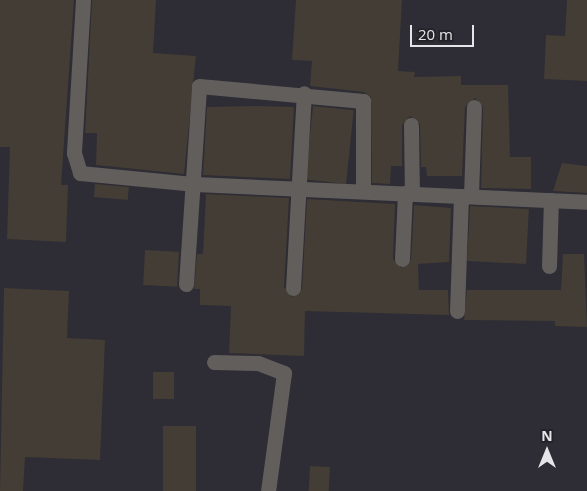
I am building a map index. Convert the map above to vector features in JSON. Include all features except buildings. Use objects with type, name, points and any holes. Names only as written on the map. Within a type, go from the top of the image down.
[{"type":"street","points":[[83,0],[74,153],[80,173],[195,184],[587,202]]},
{"type":"street","points":[[186,284],[195,184],[199,86],[304,93],[363,101],[363,191]]},
{"type":"street","points":[[294,288],[304,93]]},
{"type":"street","points":[[457,311],[474,107]]},
{"type":"street","points":[[402,259],[408,193],[411,124]]},
{"type":"street","points":[[549,266],[551,200]]},
{"type":"street","points":[[214,362],[258,363],[284,373],[268,491]]}]
